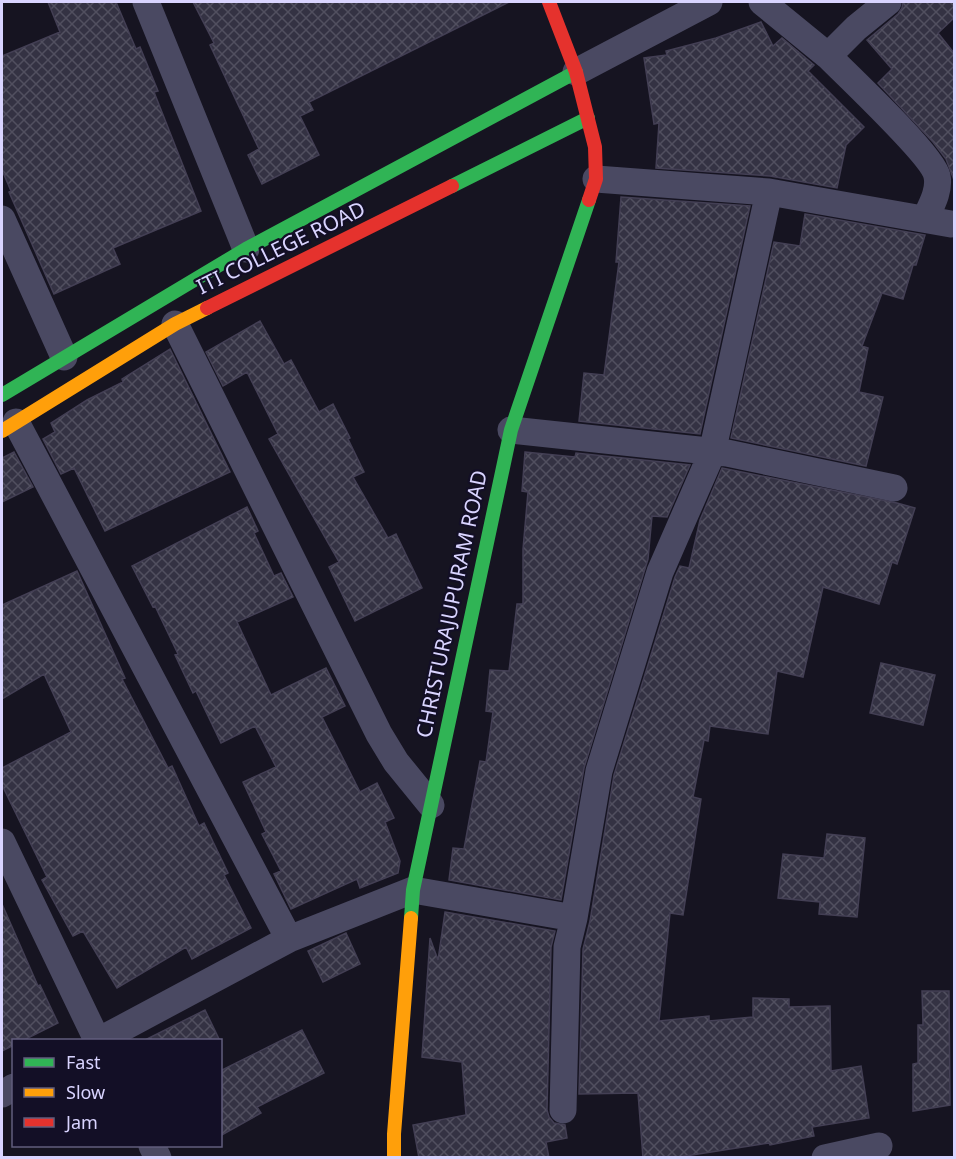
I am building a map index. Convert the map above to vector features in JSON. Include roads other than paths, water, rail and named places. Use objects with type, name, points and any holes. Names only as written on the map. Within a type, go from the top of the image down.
[{"type":"street","points":[[146,2],[246,249]]},
{"type":"street","name":"CHRISTURAJUPURAM ROAD","points":[[394,1158],[413,890],[511,430],[596,179],[595,147],[576,72],[549,2]]},
{"type":"street","points":[[576,72],[708,2]]},
{"type":"street","points":[[762,2],[828,56],[924,154],[937,174],[938,189],[925,219]]},
{"type":"street","points":[[828,56],[856,28],[888,2]]},
{"type":"street","name":"ITI COLLEGE ROAD","points":[[2,395],[246,249],[576,72]]},
{"type":"street","name":"ITI COLLEGE ROAD","points":[[9,427],[175,324],[588,118]]},
{"type":"street","points":[[596,179],[769,192],[951,224]]},
{"type":"street","points":[[562,1110],[567,946],[603,759],[660,572],[712,453],[769,192]]},
{"type":"street","points":[[2,219],[64,357]]},
{"type":"street","points":[[175,324],[379,734],[396,762],[431,805]]},
{"type":"street","points":[[9,427],[289,939]]},
{"type":"street","points":[[511,430],[727,453],[894,488]]},
{"type":"street","points":[[2,842],[97,1039]]},
{"type":"street","points":[[102,1039],[289,939],[413,890],[574,918]]},
{"type":"street","points":[[825,1158],[879,1146]]}]
